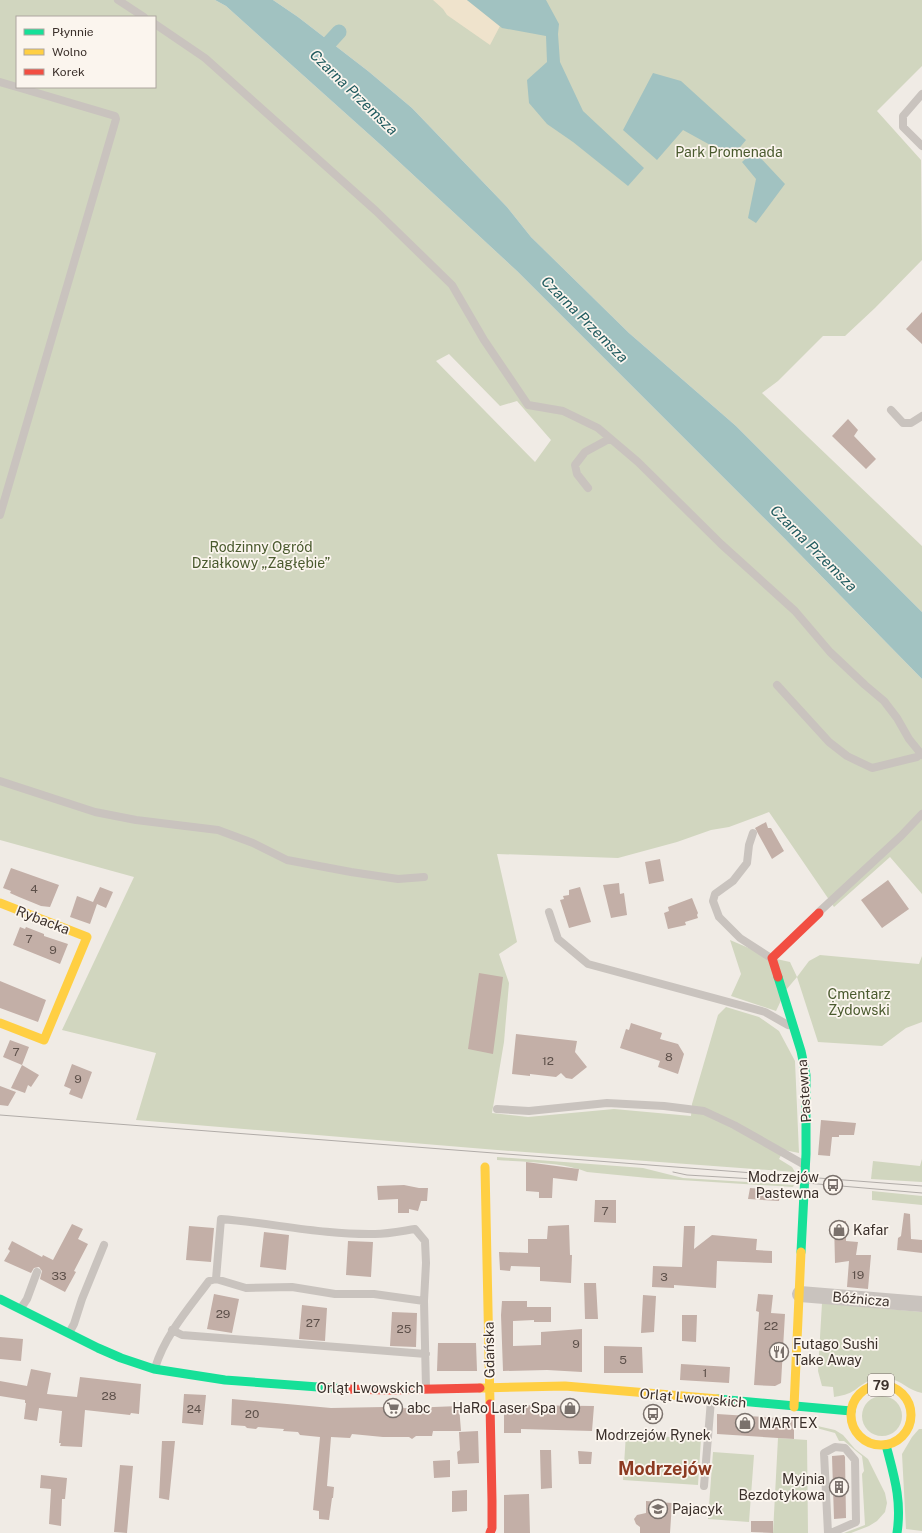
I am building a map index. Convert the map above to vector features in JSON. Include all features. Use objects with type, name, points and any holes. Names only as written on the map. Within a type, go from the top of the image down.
[{"type":"street","name":"Rybacka","points":[[0,902],[87,937],[44,1040],[0,1023]]},
{"type":"street","points":[[772,958],[819,913]]},
{"type":"street","name":"Pastewna","points":[[772,958],[801,1051],[806,1075],[807,1105],[805,1165],[794,1407]]},
{"type":"street","name":"Gdańska","points":[[485,1167],[492,1522],[490,1533]]},
{"type":"street","name":"Bóźnicza","points":[[800,1294],[922,1304]]},
{"type":"street","name":"Orląt Lwowskich","points":[[0,1299],[69,1334],[121,1358],[154,1369],[182,1374],[280,1386],[328,1389],[565,1386],[851,1412]]},
{"type":"street","name":"79","points":[[851,1412],[854,1402],[859,1394],[867,1388],[886,1384],[903,1393],[909,1401],[912,1410]]},
{"type":"street","points":[[851,1412],[851,1421],[860,1437],[877,1445],[886,1445],[898,1441],[906,1433],[911,1422],[912,1410],[922,1409]]},
{"type":"street","points":[[886,1445],[898,1488],[900,1519],[897,1533]]},
{"type":"lane","points":[[118,0],[142,16]]},
{"type":"lane","points":[[156,25],[205,58],[376,211],[452,285],[484,340],[528,405],[563,411],[598,428],[609,439],[638,462],[722,544],[796,611],[830,652],[884,701],[897,718],[909,739],[921,754],[917,757],[872,768],[847,756],[829,742],[777,685]]},
{"type":"lane","points":[[0,82],[16,87]]},
{"type":"lane","points":[[0,515],[116,119],[115,116],[20,88]]},
{"type":"lane","points":[[922,94],[904,116],[904,126],[922,146]]},
{"type":"lane","points":[[891,410],[903,423],[911,423],[922,416]]},
{"type":"lane","points":[[588,488],[577,474],[575,465],[585,452],[609,439]]},
{"type":"lane","points":[[0,780],[95,812],[136,820],[218,830],[253,843],[287,860],[398,879],[424,877]]},
{"type":"lane","points":[[819,913],[901,836],[922,814]]},
{"type":"lane","points":[[753,833],[749,845],[747,863],[733,881],[715,894],[713,901],[719,917],[740,938],[772,958]]},
{"type":"lane","points":[[549,912],[558,939],[588,964],[765,1012],[794,1028]]},
{"type":"lane","points":[[497,1109],[529,1111],[607,1103],[664,1106],[704,1111],[734,1125],[805,1165]]},
{"type":"lane","points":[[216,1279],[221,1220],[251,1222],[326,1232],[376,1234],[415,1229],[425,1241],[426,1263],[424,1300],[426,1388]]},
{"type":"lane","points":[[69,1334],[104,1245]]},
{"type":"lane","points":[[21,1309],[27,1299],[37,1272]]},
{"type":"lane","points":[[154,1369],[172,1330],[210,1281],[216,1279],[246,1288],[292,1287],[335,1294],[374,1294],[424,1300]]},
{"type":"lane","points":[[172,1330],[182,1335],[426,1354]]},
{"type":"lane","points":[[704,1486],[711,1399]]},
{"type":"lane","points":[[828,1533],[824,1453],[835,1447],[845,1448],[855,1460],[856,1522],[831,1533]]},
{"type":"green space","name":"Rodzinny Ogród Działkowy „Zagłębie”","points":[[0,0],[215,0],[226,6],[382,146],[517,271],[785,539],[922,679],[922,894],[890,857],[834,907],[769,812],[729,827],[711,830],[677,842],[618,858],[497,854],[517,942],[499,954],[509,983],[504,1042],[492,1113],[528,1117],[614,1109],[691,1116],[692,1104],[718,1015],[726,1007],[759,1017],[779,1031],[795,1061],[799,1153],[784,1150],[779,1159],[792,1167],[795,1172],[497,1150],[136,1120],[156,1053],[62,1030],[134,877],[0,840]],"holes":[[[449,354],[500,406],[517,401],[551,440],[535,462],[436,361]]]},
{"type":"green space","name":"Park Promenada","points":[[273,0],[922,0],[922,66],[877,111],[921,160],[922,260],[845,336],[823,336],[778,381],[762,393],[922,546],[922,612],[736,426],[629,333],[531,237],[507,207],[412,108],[368,71],[298,17]]},
{"type":"green space","points":[[730,940],[772,958],[790,962],[797,977],[786,990],[776,1011],[731,996],[741,974]]},
{"type":"green space","name":"Cmentarz Żydowski","points":[[820,955],[919,964],[922,956],[922,1022],[906,1028],[882,1046],[818,1042],[797,977],[809,961]]},
{"type":"green space","points":[[497,1157],[643,1168],[683,1178],[794,1185],[793,1187],[648,1178],[587,1172],[555,1164],[497,1160]]},
{"type":"green space","points":[[922,1159],[922,1182],[871,1179],[873,1161],[920,1166]]},
{"type":"green space","points":[[872,1191],[922,1196],[922,1205],[872,1200]]},
{"type":"green space","points":[[822,1303],[922,1312],[922,1393],[917,1392],[893,1379],[878,1378],[866,1382],[850,1393],[834,1397],[833,1387],[822,1386],[818,1371]]},
{"type":"green space","points":[[878,1396],[886,1396],[893,1399],[899,1405],[902,1416],[899,1427],[893,1433],[886,1436],[878,1436],[871,1433],[865,1427],[862,1420],[862,1412],[865,1405],[871,1399]]},
{"type":"green space","points":[[813,1425],[835,1430],[843,1435],[855,1449],[868,1459],[885,1493],[887,1503],[885,1512],[877,1521],[869,1526],[851,1533],[844,1533],[865,1525],[862,1474],[864,1471],[862,1456],[844,1441],[839,1441],[835,1433],[809,1426]]},
{"type":"green space","points":[[919,1429],[922,1429],[922,1531],[906,1529],[902,1454],[912,1437]]},
{"type":"green space","points":[[626,1434],[701,1439],[698,1485],[623,1480]]},
{"type":"green space","points":[[778,1438],[807,1440],[808,1533],[773,1533]]},
{"type":"green space","points":[[713,1452],[754,1455],[749,1522],[708,1519]]},
{"type":"sand","points":[[433,0],[467,0],[500,26],[490,45],[447,15]]},
{"type":"water","name":"Czarna Przemsza","points":[[215,0],[273,0],[298,17],[368,71],[412,108],[507,207],[531,237],[629,333],[736,426],[922,612],[922,679],[785,539],[517,271],[382,146],[226,6]]},
{"type":"water","points":[[467,0],[546,0],[559,24],[558,34],[560,62],[583,111],[644,168],[628,186],[573,142],[547,124],[529,103],[527,80],[547,62],[546,36],[502,28]]},
{"type":"water","points":[[653,73],[681,81],[746,140],[732,157],[683,130],[657,160],[623,130]]},
{"type":"water","points":[[754,151],[785,184],[756,223],[748,218],[756,179],[742,162]]},
{"type":"building","points":[[922,312],[922,344],[906,329]]},
{"type":"building","points":[[848,419],[858,430],[854,436],[876,459],[866,469],[832,436]]},
{"type":"building","points":[[766,822],[768,828],[771,828],[784,851],[772,859],[755,828]]},
{"type":"building","points":[[660,859],[664,881],[649,884],[645,862]]},
{"type":"building","points":[[11,868],[59,885],[50,907],[41,906],[10,893],[11,891],[3,888]]},
{"type":"building","points":[[888,880],[909,909],[882,928],[861,900]]},
{"type":"building","points":[[619,883],[620,894],[624,893],[627,915],[611,918],[603,885]]},
{"type":"building","points":[[100,887],[113,892],[106,908],[97,904],[90,924],[70,917],[77,896],[93,902]]},
{"type":"building","points":[[580,887],[591,922],[569,928],[560,900],[564,899],[563,896],[569,895],[569,890]]},
{"type":"building","points":[[692,898],[698,913],[698,918],[685,922],[686,925],[668,929],[664,913],[669,911],[668,907]]},
{"type":"building","points":[[20,927],[25,929],[26,927],[44,934],[44,936],[68,944],[60,964],[13,945]]},
{"type":"building","points":[[479,973],[503,977],[493,1054],[468,1049]]},
{"type":"building","points":[[0,981],[46,1000],[38,1022],[0,1008]]},
{"type":"building","points":[[631,1023],[662,1033],[660,1039],[678,1044],[684,1054],[678,1074],[658,1067],[660,1061],[620,1048],[626,1029],[629,1030]]},
{"type":"building","points":[[516,1034],[577,1041],[575,1052],[587,1067],[572,1079],[566,1078],[561,1073],[556,1077],[530,1074],[530,1076],[512,1074]]},
{"type":"building","points":[[10,1040],[29,1047],[22,1065],[3,1057]]},
{"type":"building","points":[[72,1064],[92,1072],[82,1099],[69,1094],[71,1089],[64,1086]]},
{"type":"building","points":[[22,1065],[39,1075],[31,1087],[28,1085],[25,1093],[11,1088]]},
{"type":"building","points":[[0,1086],[16,1092],[8,1106],[0,1105]]},
{"type":"building","points":[[821,1120],[856,1123],[854,1135],[839,1135],[839,1137],[832,1137],[830,1156],[818,1155]]},
{"type":"building","points":[[526,1162],[579,1169],[577,1181],[553,1178],[552,1198],[539,1198],[539,1192],[526,1191]]},
{"type":"building","points":[[404,1185],[428,1188],[427,1201],[421,1201],[418,1211],[409,1209],[409,1213],[398,1213],[398,1199],[378,1200],[377,1186]]},
{"type":"building","points":[[750,1188],[780,1190],[779,1201],[748,1199]]},
{"type":"building","points":[[595,1200],[616,1200],[616,1223],[594,1222]]},
{"type":"building","points":[[904,1213],[910,1214],[911,1239],[922,1240],[922,1253],[897,1250],[898,1238],[901,1236]]},
{"type":"building","points":[[846,1221],[846,1241],[858,1242],[856,1255],[871,1255],[868,1289],[847,1287],[849,1261],[835,1263],[834,1222]]},
{"type":"building","points":[[72,1224],[83,1229],[78,1239],[88,1244],[74,1271],[76,1272],[65,1292],[40,1279],[42,1271],[39,1267],[34,1268],[31,1273],[4,1261],[10,1251],[8,1249],[12,1241],[42,1257],[43,1255],[53,1260]]},
{"type":"building","points":[[569,1225],[570,1255],[572,1255],[571,1283],[540,1281],[540,1267],[511,1266],[510,1271],[500,1270],[499,1252],[528,1253],[528,1239],[547,1239],[548,1226]]},
{"type":"building","points":[[189,1226],[214,1228],[211,1262],[186,1260]]},
{"type":"building","points":[[684,1226],[695,1226],[694,1249],[712,1235],[757,1239],[756,1250],[772,1251],[772,1263],[717,1261],[716,1288],[674,1285],[674,1288],[652,1287],[653,1266],[682,1267]]},
{"type":"building","points":[[264,1232],[289,1235],[286,1270],[260,1267]]},
{"type":"building","points":[[348,1241],[373,1242],[371,1277],[346,1275]]},
{"type":"building","points":[[584,1283],[596,1283],[598,1319],[585,1319]]},
{"type":"building","points":[[214,1294],[239,1299],[232,1333],[207,1329]]},
{"type":"building","points":[[758,1294],[773,1295],[771,1313],[785,1314],[781,1383],[775,1386],[754,1385],[759,1312],[756,1311]]},
{"type":"building","points":[[643,1295],[656,1296],[654,1332],[641,1333]]},
{"type":"building","points":[[502,1301],[527,1301],[527,1307],[551,1307],[551,1322],[534,1322],[534,1320],[513,1321],[513,1346],[541,1345],[541,1332],[582,1329],[582,1372],[547,1370],[503,1371]]},
{"type":"building","points":[[302,1305],[327,1308],[325,1341],[299,1339]]},
{"type":"building","points":[[392,1312],[417,1313],[416,1347],[390,1346]]},
{"type":"building","points":[[682,1315],[697,1315],[696,1342],[682,1341]]},
{"type":"building","points":[[0,1337],[23,1339],[21,1361],[0,1359]]},
{"type":"building","points":[[438,1343],[476,1343],[477,1371],[437,1371]]},
{"type":"building","points":[[604,1346],[642,1347],[643,1373],[604,1373]]},
{"type":"building","points":[[681,1364],[730,1367],[729,1383],[680,1380]]},
{"type":"building","points":[[31,1369],[51,1373],[47,1394],[77,1397],[80,1377],[141,1384],[139,1414],[131,1413],[130,1415],[85,1410],[82,1447],[60,1446],[62,1411],[39,1408],[37,1421],[24,1419],[25,1400],[0,1396],[0,1381],[27,1386]]},
{"type":"building","points":[[184,1394],[206,1395],[203,1425],[182,1423]]},
{"type":"building","points":[[232,1399],[331,1408],[384,1407],[384,1409],[459,1406],[461,1431],[433,1431],[432,1436],[416,1436],[412,1439],[409,1437],[383,1437],[352,1434],[350,1438],[331,1437],[327,1486],[334,1487],[333,1498],[329,1520],[319,1519],[319,1511],[313,1510],[320,1437],[300,1435],[298,1432],[283,1431],[284,1429],[258,1427],[256,1429],[247,1428],[245,1426],[231,1425]]},
{"type":"building","points":[[504,1405],[594,1406],[592,1431],[521,1429],[521,1433],[504,1433]]},
{"type":"building","points":[[717,1414],[794,1419],[794,1439],[717,1434]]},
{"type":"building","points":[[478,1431],[479,1463],[458,1464],[457,1452],[460,1450],[459,1432]]},
{"type":"building","points":[[162,1441],[175,1441],[169,1500],[159,1498]]},
{"type":"building","points":[[540,1450],[551,1450],[552,1488],[541,1489]]},
{"type":"building","points":[[578,1451],[592,1452],[591,1464],[579,1464]]},
{"type":"building","name":"Myjnia Bezdotykowa","points":[[844,1455],[846,1518],[834,1519],[832,1456]]},
{"type":"building","points":[[450,1460],[450,1477],[434,1478],[433,1461]]},
{"type":"building","points":[[120,1465],[133,1466],[127,1533],[114,1532]]},
{"type":"building","points":[[41,1475],[67,1478],[65,1499],[62,1499],[61,1526],[49,1524],[51,1489],[40,1488]]},
{"type":"building","points":[[467,1490],[467,1511],[452,1512],[452,1491]]},
{"type":"building","points":[[529,1494],[530,1533],[504,1533],[504,1495]]},
{"type":"building","points":[[646,1501],[672,1503],[670,1533],[640,1533],[640,1527],[636,1524],[634,1519],[637,1515],[646,1513]]},
{"type":"building","points":[[751,1521],[773,1521],[773,1533],[751,1532]]},
{"type":"waterway","name":"Czarna Przemsza","points":[[318,55],[339,32]]},
{"type":"tram line","points":[[0,1115],[922,1186]]},
{"type":"tram line","points":[[673,1172],[687,1175],[771,1180]]},
{"type":"tram line","points":[[806,1183],[922,1193]]},
{"type":"traffic: fast","points":[[778,977],[801,1051],[806,1075],[806,1154],[801,1252]]},
{"type":"traffic: fast","points":[[0,1299],[98,1348],[121,1358],[154,1369],[225,1380],[345,1389]]},
{"type":"traffic: fast","points":[[718,1399],[851,1411]]},
{"type":"traffic: fast","points":[[886,1445],[898,1499],[899,1510],[897,1533]]},
{"type":"traffic: slow","points":[[0,903],[87,937],[44,1040],[0,1023]]},
{"type":"traffic: slow","points":[[485,1167],[490,1404]]},
{"type":"traffic: slow","points":[[794,1407],[801,1252]]},
{"type":"traffic: slow","points":[[875,1385],[887,1385],[898,1390],[906,1398],[911,1409],[911,1415],[909,1427],[898,1440],[887,1445],[875,1445],[864,1440],[856,1432],[851,1421],[851,1409],[856,1398],[864,1390],[875,1385]]},
{"type":"traffic: slow","points":[[480,1388],[565,1386],[718,1399]]},
{"type":"traffic: jam","points":[[778,977],[772,958],[819,913]]},
{"type":"traffic: jam","points":[[345,1389],[388,1390],[480,1388]]},
{"type":"traffic: jam","points":[[490,1404],[492,1501],[492,1528],[490,1533]]},
{"type":"place","name":"Modrzejów Pastewna","points":[[833,1185]]},
{"type":"place","name":"Kafar","points":[[839,1230]]},
{"type":"place","name":"Futago Sushi Take Away","points":[[779,1352]]},
{"type":"place","name":"abc","points":[[393,1408]]},
{"type":"place","name":"HaRo Laser Spa","points":[[570,1408]]},
{"type":"place","name":"Modrzejów Rynek","points":[[653,1414]]},
{"type":"place","name":"MARTEX","points":[[745,1423]]},
{"type":"place","name":"Myjnia Bezdotykowa","points":[[839,1487]]},
{"type":"place","name":"Pajacyk","points":[[658,1509]]},
{"type":"district","name":"Modrzejów","points":[[665,1468]]}]
